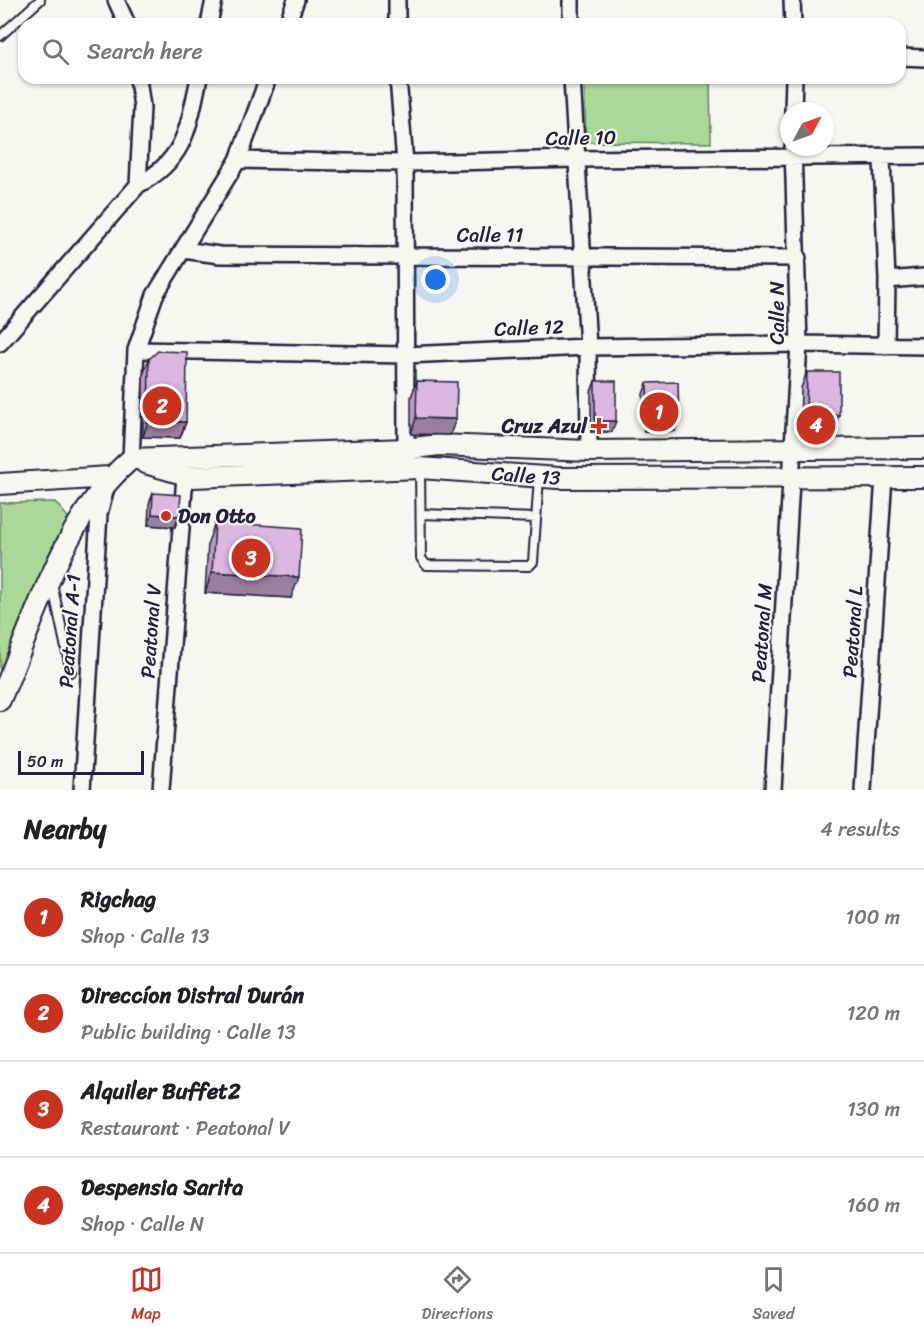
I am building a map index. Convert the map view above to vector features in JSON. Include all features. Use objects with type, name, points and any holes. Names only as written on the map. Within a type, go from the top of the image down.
[{"type":"street","points":[[116,0],[124,18]]},
{"type":"street","points":[[210,18],[214,0]]},
{"type":"street","points":[[289,18],[296,0]]},
{"type":"street","points":[[397,0],[397,18]]},
{"type":"street","points":[[571,0],[571,18]]},
{"type":"street","points":[[792,0],[793,18]]},
{"type":"street","points":[[906,57],[924,58]]},
{"type":"street","points":[[138,185],[142,107],[139,84]]},
{"type":"street","points":[[0,343],[138,185],[156,176],[177,154],[187,137],[198,84]]},
{"type":"street","points":[[0,700],[51,578],[86,510],[109,477],[130,459],[136,350],[156,295],[238,160],[266,84]]},
{"type":"street","points":[[398,84],[405,163],[406,449]]},
{"type":"street","points":[[572,84],[588,347],[589,451]]},
{"type":"street","points":[[793,102],[794,84]]},
{"type":"street","name":"Calle 10","points":[[238,160],[405,163],[780,152]]},
{"type":"street","name":"Calle 10","points":[[834,155],[882,158],[924,156]]},
{"type":"street","name":"Calle N","points":[[792,479],[791,450],[799,344],[793,156]]},
{"type":"street","points":[[882,158],[887,279],[886,346]]},
{"type":"street","name":"Calle 11","points":[[183,250],[220,255],[798,258]]},
{"type":"street","points":[[887,279],[924,277]]},
{"type":"street","name":"Calle 12","points":[[136,350],[405,354],[588,347],[799,344],[924,346]]},
{"type":"street","name":"Calle 13","points":[[130,459],[185,476],[440,446],[589,451],[924,448]]},
{"type":"street","name":"Calle 13","points":[[130,459],[420,468],[539,478],[924,477]]},
{"type":"street","name":"Peatonal V","points":[[161,790],[185,476]]},
{"type":"street","points":[[0,484],[109,477]]},
{"type":"street","name":"Peatonal A-1","points":[[82,790],[99,514],[109,477]]},
{"type":"street","name":"Peatonal L","points":[[862,790],[884,477]]},
{"type":"street","name":"Peatonal M","points":[[773,790],[792,479]]},
{"type":"lane","points":[[20,18],[40,0]]},
{"type":"lane","points":[[0,36],[18,20]]},
{"type":"lane","points":[[420,468],[421,558],[426,565],[529,566],[532,562],[539,478]]},
{"type":"lane","points":[[421,514],[536,518]]},
{"type":"lane","points":[[51,578],[71,672]]},
{"type":"green space","points":[[584,84],[710,84],[711,143],[586,142]]},
{"type":"green space","points":[[55,502],[73,523],[0,671],[0,503]]},
{"type":"building","points":[[158,351],[187,352],[186,422],[148,421],[149,359]]},
{"type":"building","points":[[807,372],[839,372],[839,415],[806,414]]},
{"type":"building","points":[[417,381],[457,382],[456,419],[416,418]]},
{"type":"building","points":[[595,381],[616,381],[616,421],[595,421]]},
{"type":"building","points":[[678,382],[679,420],[648,421],[647,383]]},
{"type":"building","points":[[153,493],[181,495],[179,516],[152,514]]},
{"type":"building","points":[[215,522],[302,528],[299,577],[212,572]]},
{"type":"place","name":"Direccíon Distral Durán","points":[[162,406]]},
{"type":"place","name":"Rigchag","points":[[659,412]]},
{"type":"place","name":"Despensia Sarita","points":[[816,425]]},
{"type":"place","name":"Cruz Azul","points":[[599,426]]},
{"type":"place","name":"Don Otto","points":[[166,516]]},
{"type":"place","name":"Alquiler Buffet2","points":[[251,558]]}]
